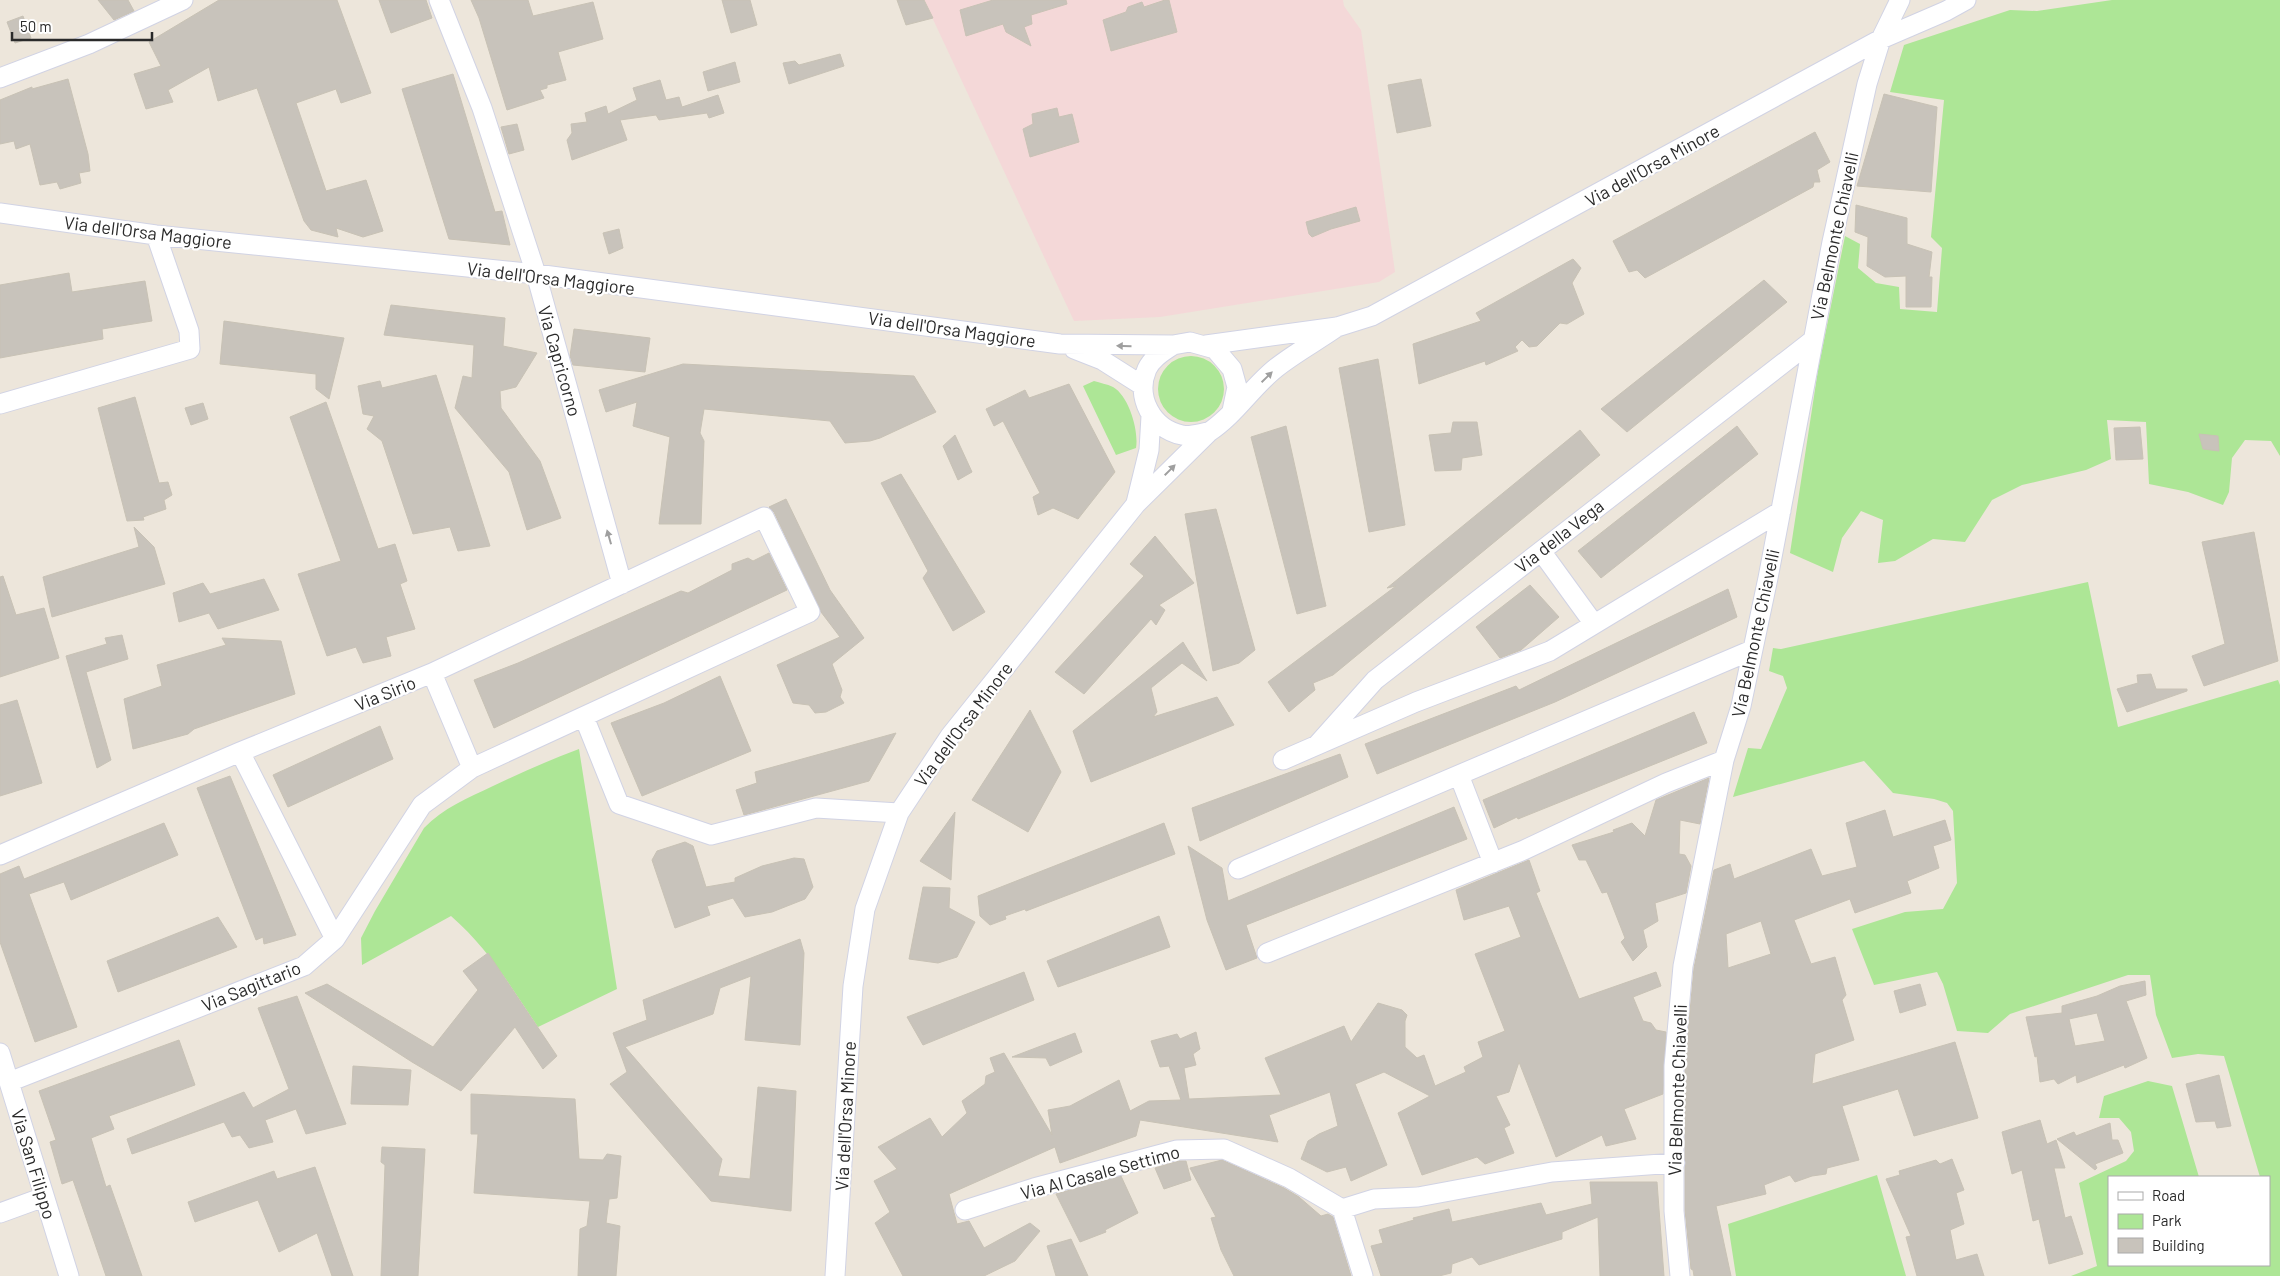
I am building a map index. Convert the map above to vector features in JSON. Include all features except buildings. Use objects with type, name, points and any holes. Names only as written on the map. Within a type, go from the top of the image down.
[{"type":"street","points":[[0,78],[89,44],[183,0]]},
{"type":"street","name":"Via Capricorno","points":[[439,0],[482,108],[536,274],[622,584]]},
{"type":"street","name":"Via Belmonte Chiavelli","points":[[1680,1276],[1674,1211],[1674,1066],[1682,966],[1724,760],[1741,706],[1832,242],[1865,94],[1881,39],[1900,0]]},
{"type":"street","name":"Via dell'Orsa Minore","points":[[1337,327],[1372,316],[1399,303],[1881,39],[1946,11],[1966,0]]},
{"type":"street","name":"Via dell'Orsa Maggiore","points":[[0,213],[156,235],[536,274],[1060,344]]},
{"type":"street","name":"Via dell'Orsa Maggiore","points":[[0,226],[40,219]]},
{"type":"street","points":[[0,404],[190,349],[189,331],[156,235]]},
{"type":"street","points":[[1206,345],[1337,327]]},
{"type":"street","points":[[1173,346],[1156,357],[1147,368],[1143,386],[1145,404],[1151,416],[1163,428],[1183,436],[1209,432],[1222,423],[1276,368],[1337,327]]},
{"type":"street","name":"Via della Vega","points":[[1317,745],[1375,680],[1813,340]]},
{"type":"street","points":[[1060,344],[1173,346],[1190,342],[1206,345],[1215,349],[1232,368],[1237,387],[1232,411]]},
{"type":"street","points":[[1060,344],[1102,360],[1143,386]]},
{"type":"street","points":[[1136,504],[1149,450],[1151,416]]},
{"type":"street","name":"Via dell'Orsa Minore","points":[[835,1276],[852,986],[865,908],[899,813],[950,736],[1136,504],[1209,432]]},
{"type":"street","points":[[1283,760],[1416,702],[1550,651],[1780,511]]},
{"type":"street","name":"Via Sirio","points":[[0,855],[240,752],[432,674],[764,517]]},
{"type":"street","name":"Via Sagittario","points":[[9,1082],[304,966],[335,939],[422,804],[472,768],[810,612],[764,517]]},
{"type":"street","points":[[1540,551],[1594,624]]},
{"type":"street","points":[[1238,869],[1752,650]]},
{"type":"street","points":[[432,674],[472,768]]},
{"type":"street","points":[[584,716],[619,804],[711,835],[816,808],[899,813]]},
{"type":"street","points":[[240,752],[335,939]]},
{"type":"street","points":[[1267,954],[1524,850],[1666,782],[1724,760]]},
{"type":"street","points":[[1459,775],[1492,863]]},
{"type":"street","name":"Via San Filippo","points":[[0,1053],[69,1276]]},
{"type":"street","name":"Via Al Casale Settimo","points":[[965,1210],[1034,1188],[1177,1150],[1224,1149],[1288,1178],[1342,1209]]},
{"type":"street","points":[[1362,1276],[1342,1209],[1374,1199],[1418,1197],[1552,1172],[1675,1163]]},
{"type":"street","points":[[0,1213],[44,1197]]},
{"type":"shaded area","points":[[924,0],[1343,0],[1344,6],[1361,30],[1395,272],[1379,282],[1160,317],[1074,321]]},
{"type":"green space","points":[[2112,0],[2280,0],[2280,456],[2271,441],[2245,440],[2232,458],[2229,492],[2223,505],[2188,492],[2149,484],[2146,422],[2107,420],[2111,459],[2086,470],[2022,485],[1992,500],[1965,542],[1933,539],[1895,561],[1878,563],[1883,520],[1861,511],[1842,538],[1833,572],[1790,553],[1818,370],[1845,236],[1860,244],[1858,268],[1876,283],[1899,287],[1900,309],[1937,312],[1942,248],[1931,237],[1944,100],[1890,92],[1904,45],[2010,10],[2037,11]]},
{"type":"green space","points":[[1184,356],[1198,356],[1210,361],[1219,370],[1224,382],[1222,402],[1215,413],[1198,422],[1184,422],[1172,417],[1163,408],[1158,396],[1158,382],[1163,370],[1172,361]]},
{"type":"green space","points":[[1094,381],[1113,387],[1124,398],[1132,414],[1137,441],[1136,448],[1116,455],[1083,386]]},
{"type":"green space","points":[[2088,582],[2118,727],[2278,680],[2280,685],[2280,1276],[2071,1276],[2097,1266],[2079,1183],[2126,1161],[2134,1151],[2131,1132],[2119,1118],[2099,1118],[2104,1096],[2148,1081],[2172,1086],[2199,1176],[2108,1176],[2108,1266],[2270,1266],[2270,1176],[2260,1176],[2224,1056],[2198,1054],[2172,1058],[2156,1015],[2150,975],[2128,975],[2010,1014],[1988,1033],[1957,1031],[1943,984],[1937,972],[1874,985],[1852,929],[1905,912],[1943,909],[1957,883],[1953,811],[1947,803],[1934,799],[1893,793],[1864,761],[1733,797],[1748,748],[1761,749],[1787,688],[1783,676],[1769,671],[1773,648],[1781,649]]},
{"type":"green space","points":[[579,749],[617,989],[538,1027],[488,955],[451,916],[362,965],[361,938],[424,828],[431,821],[465,799],[525,771]]},
{"type":"green space","points":[[1877,1175],[1906,1276],[1736,1276],[1728,1224]]}]
